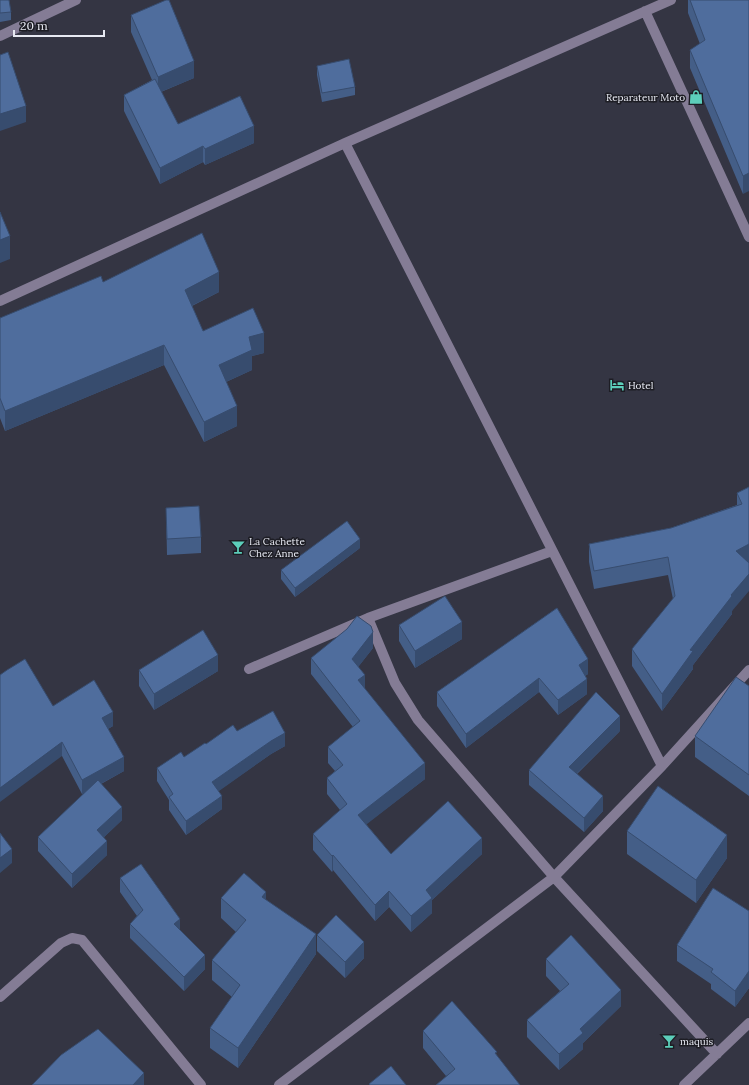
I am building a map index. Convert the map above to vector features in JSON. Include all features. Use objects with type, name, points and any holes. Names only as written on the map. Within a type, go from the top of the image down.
[{"type":"street","points":[[0,36],[76,0]]},
{"type":"street","points":[[0,301],[345,143],[671,0]]},
{"type":"street","points":[[645,11],[749,237]]},
{"type":"street","points":[[345,143],[662,766]]},
{"type":"street","points":[[249,668],[368,618],[552,551]]},
{"type":"street","points":[[368,618],[395,683],[418,720],[554,877],[717,1054]]},
{"type":"street","points":[[279,1085],[554,877],[662,766],[749,670]]},
{"type":"street","points":[[0,997],[61,943],[72,938],[82,940],[201,1085]]},
{"type":"street","points":[[684,1085],[749,1023]]},
{"type":"building","points":[[0,0],[9,0],[11,12],[0,13]]},
{"type":"building","points":[[169,0],[194,61],[158,77],[131,15]]},
{"type":"building","points":[[690,0],[749,0],[749,173],[743,176],[690,50],[705,40]]},
{"type":"building","points":[[8,52],[26,106],[0,114],[0,55]]},
{"type":"building","points":[[349,59],[355,87],[322,93],[317,66]]},
{"type":"building","points":[[155,79],[178,124],[240,96],[254,126],[205,149],[203,146],[160,168],[124,95]]},
{"type":"building","points":[[0,212],[10,236],[0,240]]},
{"type":"building","points":[[202,233],[219,272],[185,290],[203,331],[253,308],[264,333],[249,337],[252,350],[219,365],[237,406],[204,422],[164,345],[5,411],[0,398],[0,318],[101,276],[103,282]]},
{"type":"building","points":[[749,487],[749,544],[736,551],[749,563],[749,574],[731,595],[732,596],[690,650],[693,651],[662,694],[632,649],[675,596],[668,557],[594,571],[589,544],[671,528],[742,504],[737,493]]},
{"type":"building","points":[[199,506],[201,537],[167,539],[166,508]]},
{"type":"building","points":[[347,521],[360,539],[295,588],[281,570]]},
{"type":"building","points":[[445,596],[462,622],[415,651],[399,625]]},
{"type":"building","points":[[557,608],[588,659],[579,665],[587,679],[558,700],[539,678],[466,734],[437,692]]},
{"type":"building","points":[[357,616],[371,626],[373,632],[352,659],[365,675],[358,680],[425,763],[358,815],[391,854],[448,801],[482,838],[426,890],[432,898],[411,916],[389,891],[375,905],[333,855],[332,856],[313,834],[347,804],[327,778],[343,765],[328,747],[360,721],[311,658],[347,629]]},
{"type":"building","points":[[203,630],[218,655],[154,694],[139,670]]},
{"type":"building","points":[[25,659],[53,706],[94,680],[113,712],[102,718],[124,757],[82,780],[62,742],[0,788],[0,675]]},
{"type":"building","points":[[736,677],[749,686],[749,775],[695,736]]},
{"type":"building","points":[[596,692],[620,716],[569,767],[603,796],[584,818],[529,770]]},
{"type":"building","points":[[273,711],[285,733],[212,782],[222,796],[186,821],[169,797],[173,794],[157,768],[181,752],[184,757],[233,725],[237,731]]},
{"type":"building","points":[[98,780],[122,807],[97,830],[107,841],[72,874],[38,837]]},
{"type":"building","points":[[658,786],[727,835],[696,880],[627,831]]},
{"type":"building","points":[[0,833],[12,849],[0,858]]},
{"type":"building","points":[[141,864],[180,919],[174,924],[205,955],[184,977],[130,924],[143,910],[120,878]]},
{"type":"building","points":[[244,873],[266,892],[262,897],[316,934],[238,1048],[210,1028],[240,985],[212,960],[246,920],[221,898]]},
{"type":"building","points":[[713,888],[749,911],[749,971],[735,991],[711,972],[713,969],[677,945]]},
{"type":"building","points":[[336,915],[364,942],[345,962],[317,935]]},
{"type":"building","points":[[571,935],[621,990],[580,1029],[583,1033],[559,1054],[527,1020],[569,984],[546,959]]},
{"type":"building","points":[[452,1001],[497,1052],[495,1053],[520,1085],[436,1085],[455,1069],[423,1031]]},
{"type":"building","points":[[98,1029],[144,1073],[133,1085],[32,1085],[61,1055]]},
{"type":"building","points":[[391,1066],[406,1085],[369,1084]]},
{"type":"place","name":"Reparateur Moto","points":[[696,97]]},
{"type":"place","name":"Hotel","points":[[617,385]]},
{"type":"place","name":"La Cachette Chez Anne","points":[[238,547]]},
{"type":"place","name":"maquis","points":[[669,1041]]}]
